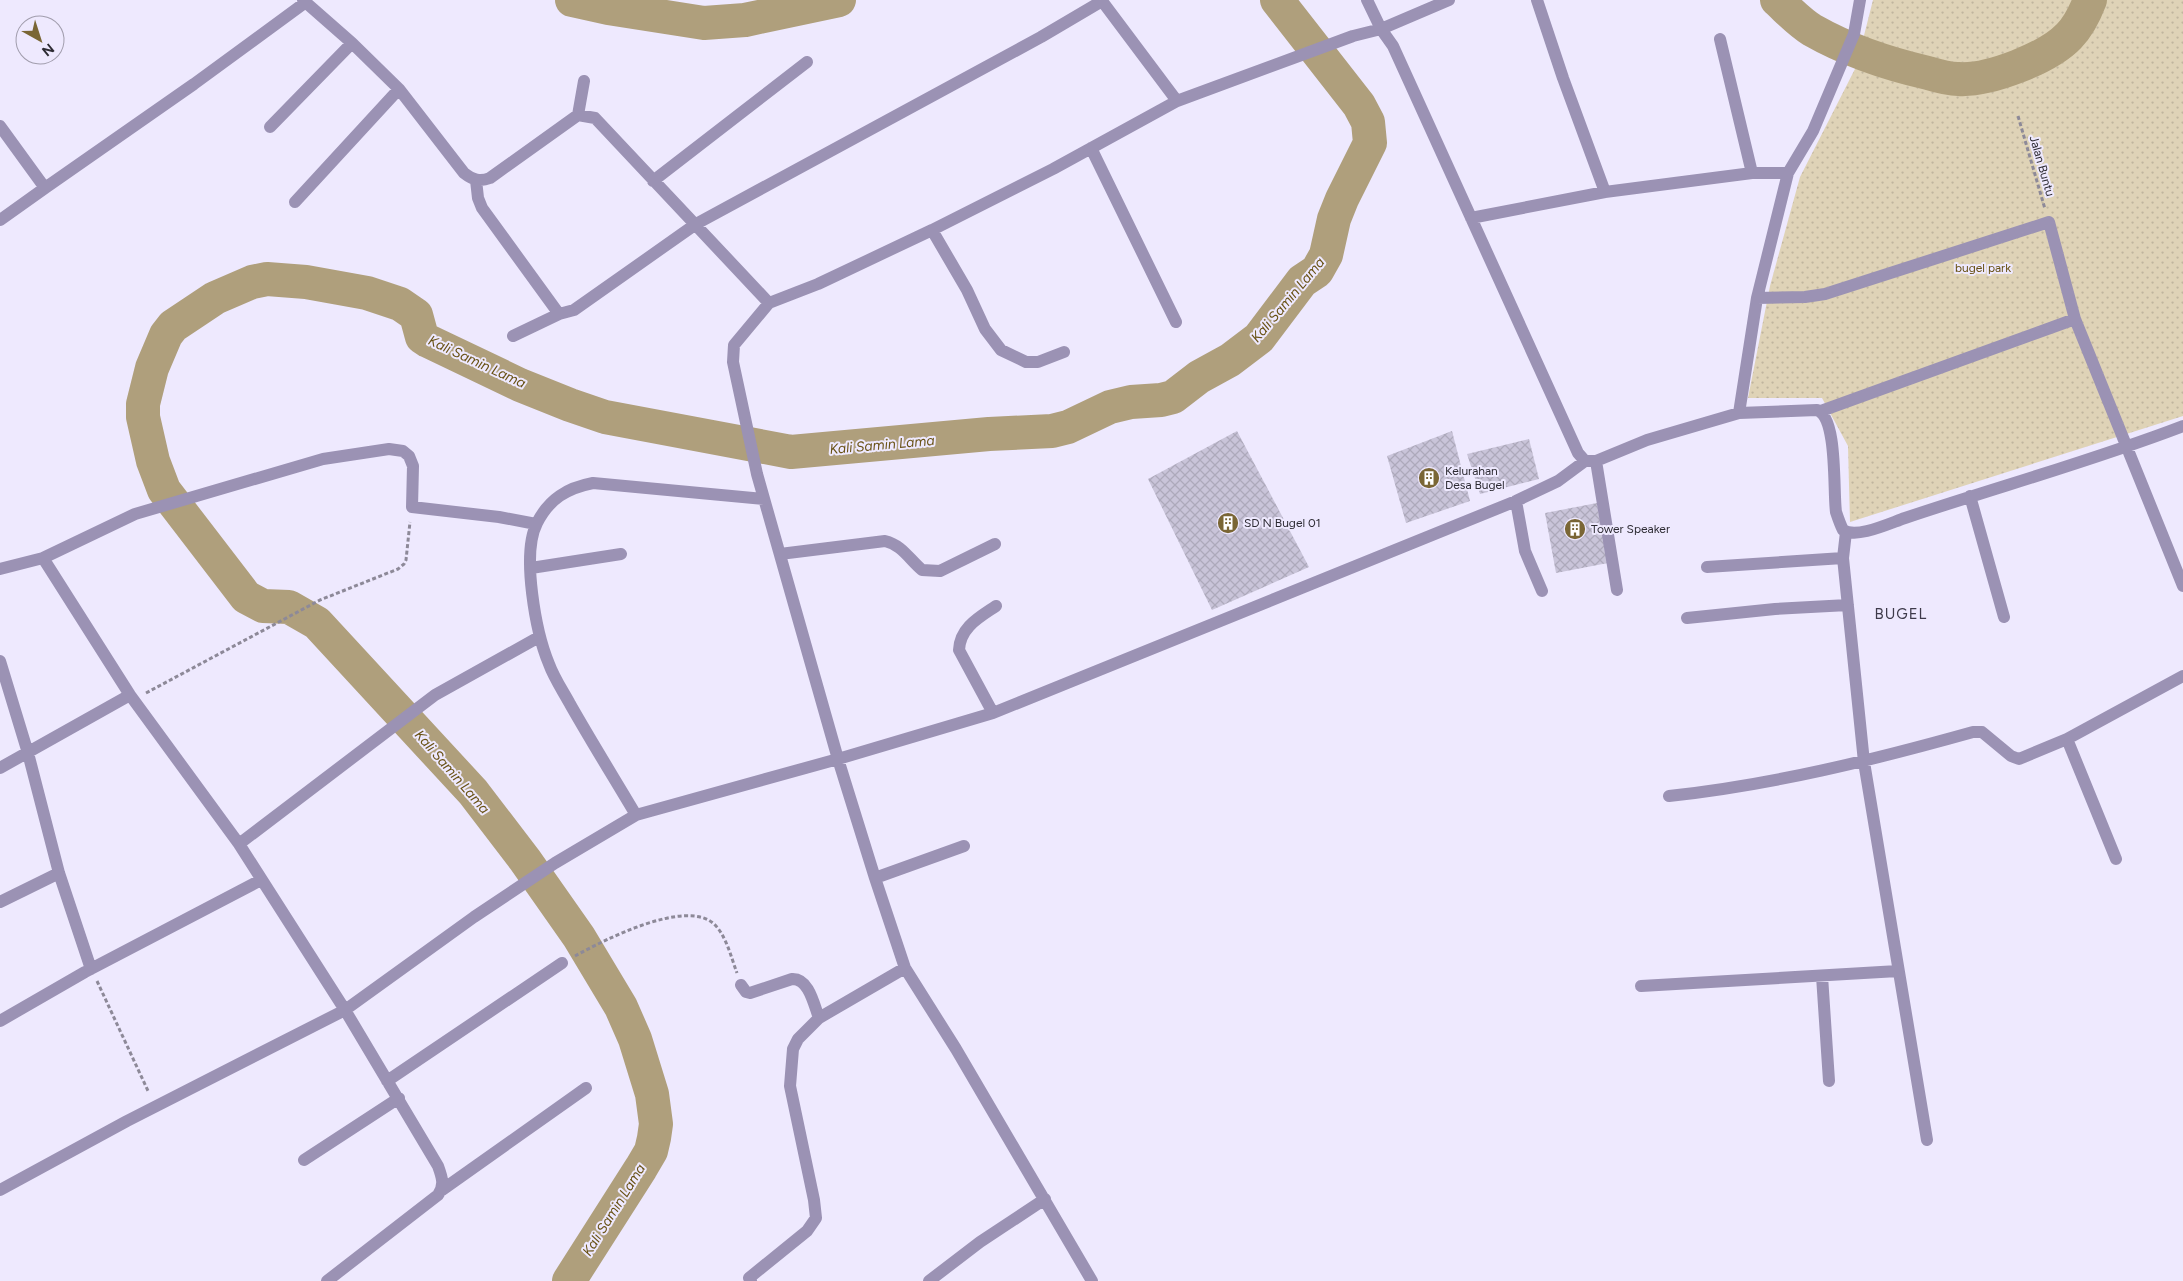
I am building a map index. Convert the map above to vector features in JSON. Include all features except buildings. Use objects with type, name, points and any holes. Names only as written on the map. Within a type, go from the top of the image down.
[{"type":"street","points":[[1367,0],[1381,29],[1392,46],[1578,453],[1591,461],[1617,590]]},
{"type":"street","points":[[1092,1281],[956,1050],[905,968],[838,759],[764,500],[733,353],[734,345],[770,303],[818,284],[932,230],[1091,148],[1177,101],[1353,36],[1381,29],[1449,0]]},
{"type":"street","points":[[1537,0],[1563,78],[1605,192]]},
{"type":"street","points":[[1738,413],[1757,298],[1788,174],[1813,131],[1854,34],[1860,0]]},
{"type":"street","points":[[0,220],[194,84],[304,1],[399,88],[464,174],[476,180],[483,181],[490,178],[578,114],[584,82]]},
{"type":"street","points":[[513,336],[559,314],[574,310],[696,224],[1104,1],[1177,101]]},
{"type":"street","points":[[1720,39],[1752,174]]},
{"type":"street","points":[[270,126],[352,43]]},
{"type":"street","points":[[653,181],[807,62]]},
{"type":"street","points":[[295,202],[399,88]]},
{"type":"street","points":[[578,114],[594,118],[770,303]]},
{"type":"street","points":[[0,126],[45,188]]},
{"type":"street","points":[[1091,148],[1176,322]]},
{"type":"street","points":[[1470,218],[1605,192],[1752,174],[1788,174]]},
{"type":"street","points":[[476,180],[478,198],[482,208],[559,314]]},
{"type":"street","points":[[1757,298],[1805,297],[1825,294],[2049,222],[2075,319],[2183,586]]},
{"type":"street","points":[[932,230],[967,290],[985,329],[1001,350],[1026,362],[1038,362],[1064,352]]},
{"type":"street","points":[[0,1190],[155,1107],[345,1010],[474,917],[555,862],[636,815],[838,759],[993,713],[1516,501],[1558,481],[1591,461],[1646,440],[1738,413],[1821,411],[2075,319]]},
{"type":"street","points":[[1821,411],[1832,438],[1836,512],[1840,525],[1846,532],[1855,533],[2126,448],[2183,426]]},
{"type":"street","points":[[0,569],[43,558],[135,514],[324,459],[389,449],[403,451],[409,456],[413,466],[412,507],[499,517],[536,524]]},
{"type":"street","points":[[636,815],[549,666],[539,637],[532,601],[531,568],[532,539],[536,524],[548,506],[562,493],[574,487],[593,483],[764,500]]},
{"type":"street","points":[[1970,496],[2004,617]]},
{"type":"street","points":[[1516,501],[1525,551],[1542,591]]},
{"type":"street","points":[[1846,532],[1843,558],[1864,762],[1928,1140]]},
{"type":"street","points":[[780,554],[884,541],[893,543],[901,548],[922,570],[940,571],[994,544]]},
{"type":"street","points":[[531,568],[621,554]]},
{"type":"street","points":[[43,558],[132,697],[239,844],[345,1010],[438,1166],[443,1180],[442,1190]]},
{"type":"street","points":[[1707,567],[1843,558]]},
{"type":"street","points":[[1687,618],[1774,609],[1848,605]]},
{"type":"street","points":[[993,713],[959,650],[960,641],[969,626],[996,606]]},
{"type":"street","points":[[239,844],[435,695],[539,637]]},
{"type":"street","points":[[0,662],[28,754],[59,873],[91,969]]},
{"type":"street","points":[[1668,796],[1711,792],[1864,762],[1973,732],[1982,732],[2011,756],[2019,759],[2067,739],[2183,676]]},
{"type":"street","points":[[0,768],[132,697]]},
{"type":"street","points":[[2067,739],[2116,859]]},
{"type":"street","points":[[875,878],[964,846]]},
{"type":"street","points":[[0,902],[59,873]]},
{"type":"street","points":[[0,1021],[91,969],[261,880]]},
{"type":"street","points":[[387,1081],[562,963]]},
{"type":"street","points":[[749,1280],[806,1231],[816,1218],[814,1200],[790,1086],[790,1067],[793,1049],[798,1039],[819,1018],[905,968]]},
{"type":"street","points":[[1641,986],[1898,970]]},
{"type":"street","points":[[1822,976],[1829,1081]]},
{"type":"street","points":[[742,985],[746,992],[750,993],[792,979],[799,980],[806,985],[819,1018]]},
{"type":"street","points":[[327,1281],[431,1201],[442,1190],[586,1088]]},
{"type":"street","points":[[304,1160],[399,1098]]},
{"type":"street","points":[[929,1281],[980,1242],[1045,1199]]},
{"type":"path","name":"Jalan Buntu","points":[[2018,116],[2049,222]]},
{"type":"path","points":[[132,697],[320,600],[401,567],[406,560],[412,507]]},
{"type":"path","points":[[562,963],[608,938],[634,928],[679,916],[696,915],[706,918],[716,926],[725,942],[742,985]]},
{"type":"path","points":[[91,969],[155,1107]]},
{"type":"green space","name":"bugel park","points":[[1873,0],[2183,0],[2183,416],[1850,522],[1848,446],[1822,398],[1748,398],[1770,286],[1800,177],[1856,67]]},
{"type":"waterway","name":"Kali Samin Lama","points":[[572,0],[608,8],[704,23],[745,20],[839,0]]},
{"type":"waterway","name":"Kali Samin Lama","points":[[569,1281],[651,1151],[656,1124],[652,1094],[635,1039],[621,1007],[579,937],[525,860],[473,792],[317,623],[289,607],[263,606],[246,597],[164,490],[153,461],[143,417],[143,404],[152,368],[166,335],[173,326],[215,298],[252,282],[267,279],[306,282],[367,293],[400,304],[416,315],[422,337],[428,341],[520,385],[570,405],[605,417],[791,452],[989,434],[1052,431],[1068,427],[1110,407],[1131,402],[1161,400],[1173,397],[1199,377],[1230,360],[1259,338],[1302,281],[1317,271],[1326,255],[1334,219],[1342,199],[1370,143],[1368,122],[1359,105],[1277,0]]},
{"type":"waterway","name":"Kali Samin Lama","points":[[1777,0],[1807,27],[1839,44],[1868,56],[1898,65],[1958,79],[1971,79],[2001,72],[2033,60],[2047,52],[2073,32],[2090,0]]},
{"type":"place","name":"Kelurahan Desa Bugel","points":[[1429,478]]},
{"type":"place","name":"SD N Bugel 01","points":[[1228,523]]},
{"type":"place","name":"Tower Speaker","points":[[1575,529]]},
{"type":"district","name":"BUGEL","points":[[1901,614]]}]
